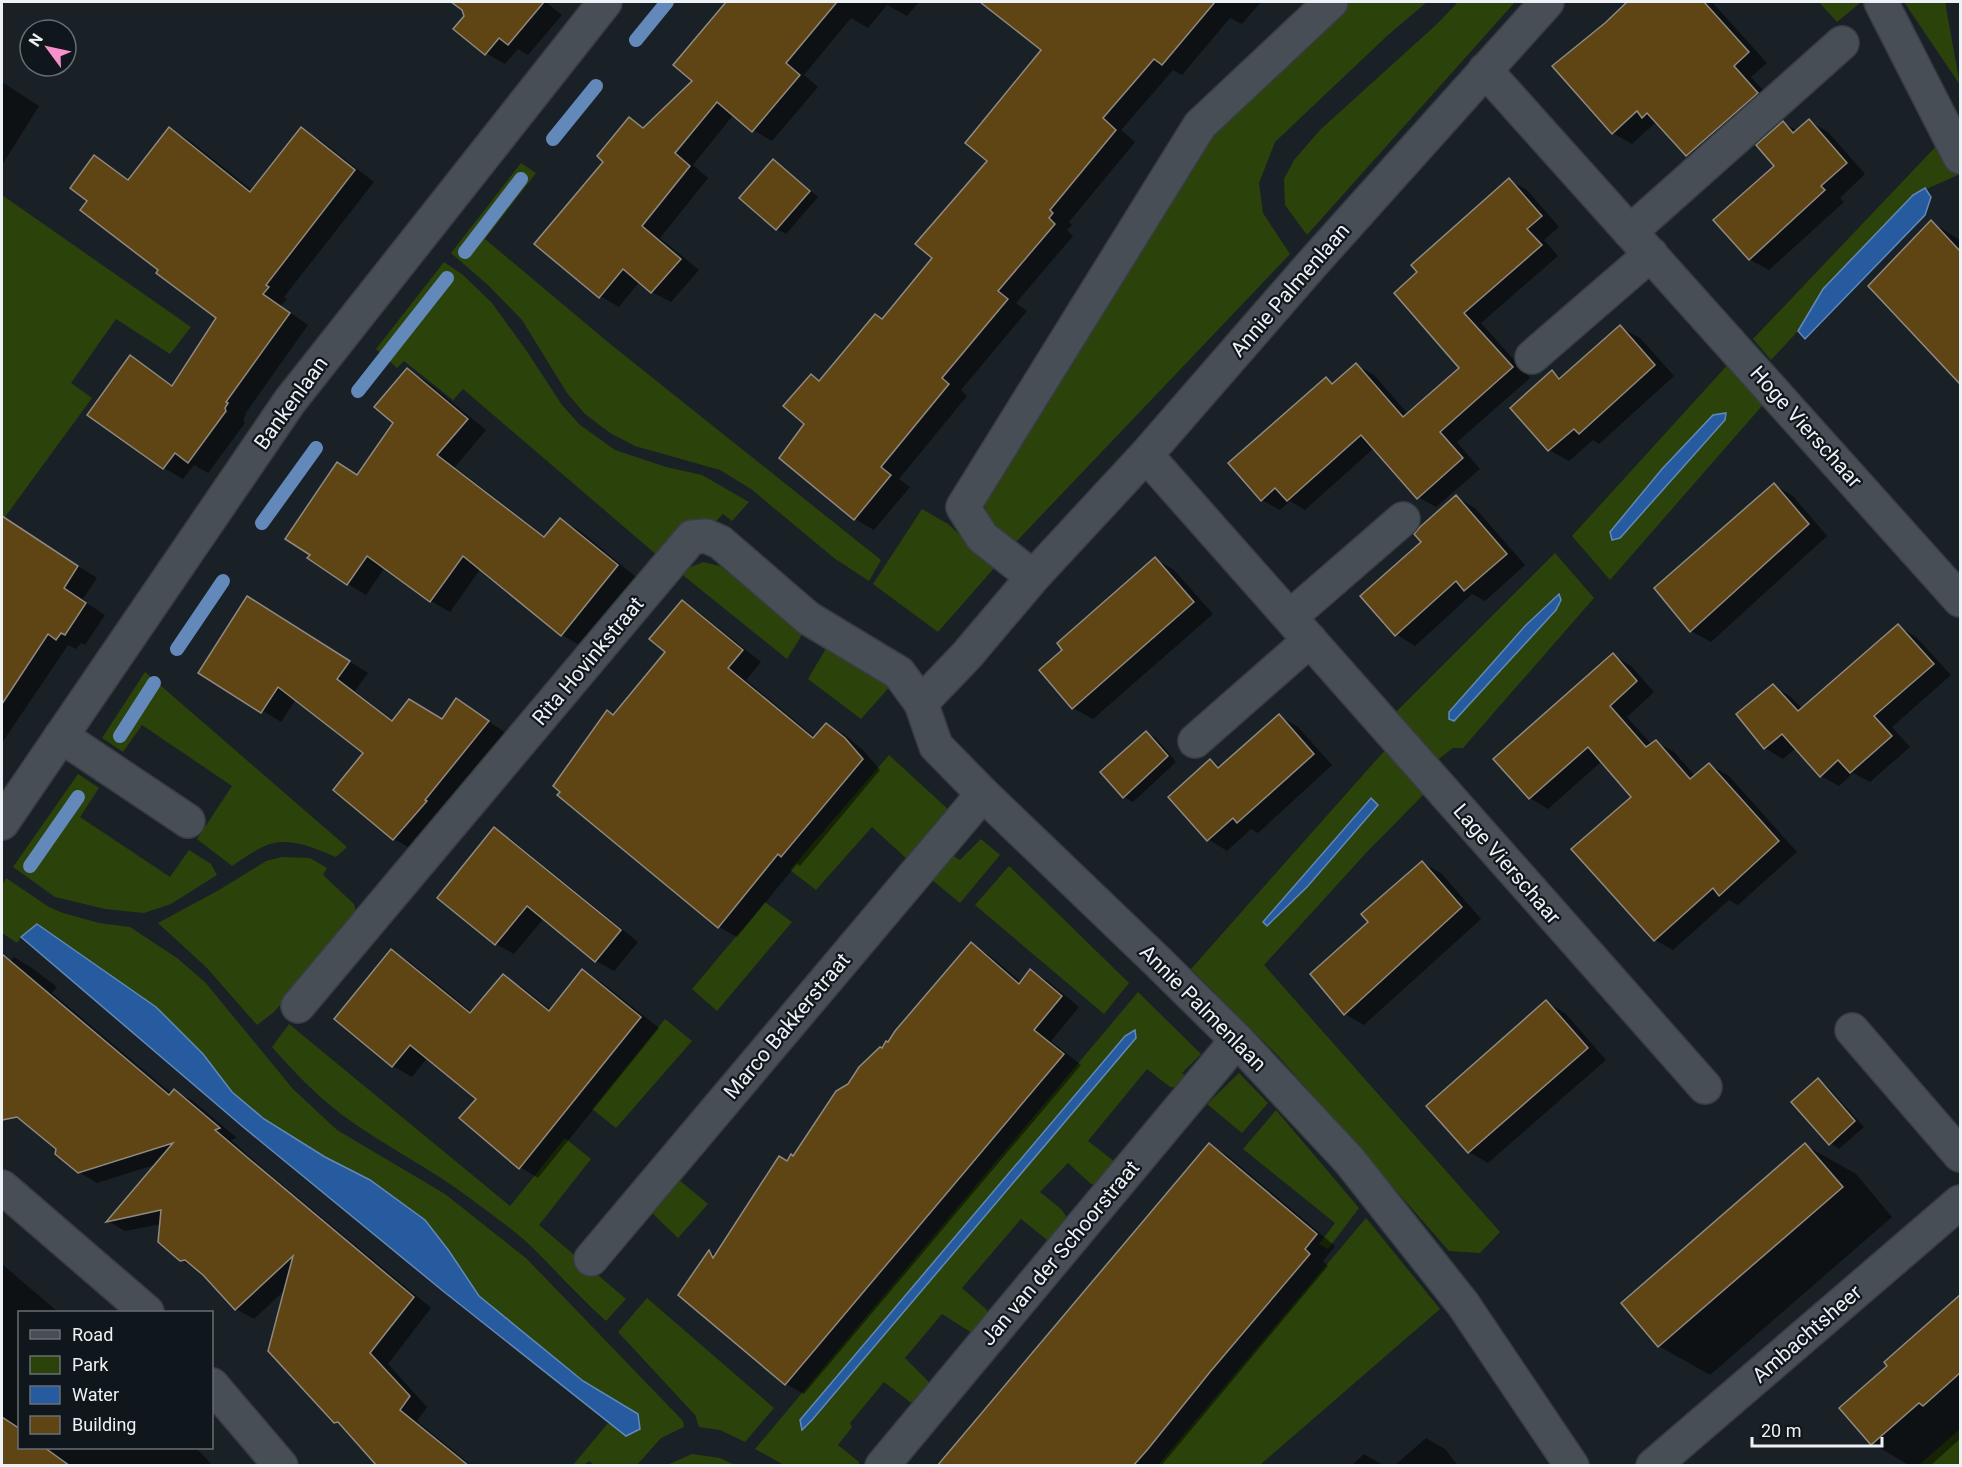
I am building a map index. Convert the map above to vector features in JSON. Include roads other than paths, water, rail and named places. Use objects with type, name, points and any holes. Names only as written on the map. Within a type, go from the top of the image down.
[{"type":"street","name":"Bankenlaan","points":[[2,823],[290,401],[605,2]]},
{"type":"street","points":[[1033,577],[982,537],[963,507],[1200,125],[1331,2]]},
{"type":"street","name":"Annie Palmenlaan","points":[[1547,2],[1312,264],[1146,455],[1033,577],[967,655],[921,703],[936,746],[1157,960],[1237,1040],[1350,1160],[1462,1304],[1572,1466]]},
{"type":"street","points":[[1881,2],[1960,157]]},
{"type":"street","points":[[1532,357],[1640,243],[1842,43]]},
{"type":"street","name":"Hoge Vierschaar","points":[[1485,70],[1960,600]]},
{"type":"street","name":"Lage Vierschaar","points":[[1146,455],[1705,1087]]},
{"type":"street","points":[[1195,741],[1403,519]]},
{"type":"street","name":"Rita Hovinkstraat","points":[[298,1006],[692,537],[706,536],[720,542],[808,618],[899,673],[921,703]]},
{"type":"street","points":[[61,736],[188,821]]},
{"type":"street","name":"Marco Bakkerstraat","points":[[591,1258],[983,794]]},
{"type":"street","points":[[1852,1030],[1960,1155]]},
{"type":"street","name":"Jan van der Schoorstraat","points":[[882,1466],[1237,1040]]},
{"type":"street","points":[[2,1186],[146,1311]]},
{"type":"street","name":"Ambachtsheer","points":[[1653,1466],[1960,1202]]},
{"type":"street","points":[[213,1386],[281,1466]]},
{"type":"water","points":[[1925,188],[1931,197],[1925,215],[1805,339],[1798,331],[1823,289],[1913,195]]},
{"type":"water","points":[[1726,413],[1725,420],[1620,538],[1612,540],[1610,532],[1662,469],[1713,415]]},
{"type":"water","points":[[1559,594],[1561,600],[1556,610],[1454,721],[1449,719],[1449,712],[1525,626]]},
{"type":"water","points":[[1371,798],[1378,805],[1307,887],[1267,926],[1263,922]]},
{"type":"water","points":[[37,924],[156,1007],[203,1054],[232,1092],[264,1119],[325,1157],[370,1180],[425,1220],[479,1296],[583,1381],[638,1414],[640,1429],[626,1436],[443,1291],[242,1126],[21,937]]},
{"type":"water","points":[[1135,1030],[1136,1038],[802,1430],[800,1420],[1125,1036]]},
{"type":"waterway","points":[[636,40],[667,2]]},
{"type":"waterway","points":[[553,139],[596,86]]},
{"type":"waterway","points":[[465,252],[521,179]]},
{"type":"waterway","points":[[358,391],[447,278]]},
{"type":"waterway","points":[[262,523],[316,448]]},
{"type":"waterway","points":[[177,649],[223,581]]},
{"type":"waterway","points":[[120,736],[154,683]]},
{"type":"waterway","points":[[30,866],[78,797]]}]
